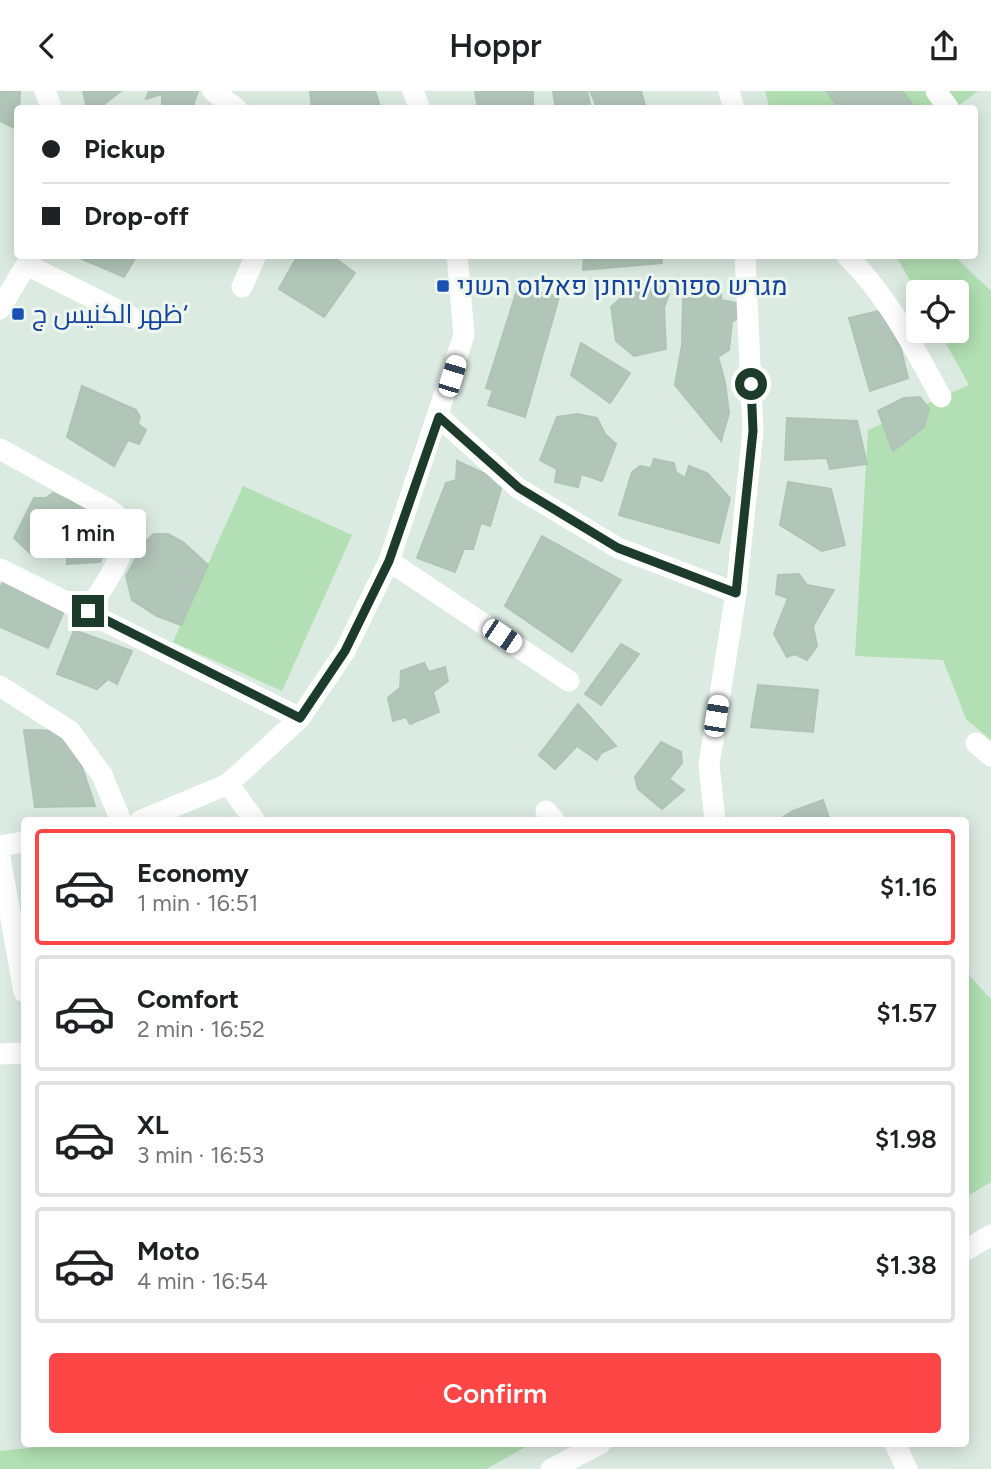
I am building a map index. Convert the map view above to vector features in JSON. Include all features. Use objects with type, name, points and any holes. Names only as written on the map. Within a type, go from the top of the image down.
[{"type":"street","points":[[212,91],[231,105]]},
{"type":"street","points":[[242,287],[254,259]]},
{"type":"street","points":[[150,817],[229,784],[300,718],[345,651],[389,561],[464,335],[457,259]]},
{"type":"street","points":[[712,817],[709,765],[736,593],[753,431],[745,259]]},
{"type":"street","points":[[850,259],[873,281],[940,397]]},
{"type":"street","points":[[0,309],[29,260],[131,317]]},
{"type":"street","points":[[439,417],[519,488],[618,548],[736,593]]},
{"type":"street","points":[[0,449],[110,510],[123,522],[127,535],[122,553],[88,611]]},
{"type":"street","points":[[389,561],[569,681]]},
{"type":"street","points":[[0,569],[300,718]]},
{"type":"street","points":[[0,686],[70,731],[102,775],[119,817]]},
{"type":"street","points":[[229,784],[251,817]]},
{"type":"street","points":[[0,846],[21,842]]},
{"type":"street","points":[[0,857],[21,975]]},
{"type":"street","points":[[0,1054],[21,1053]]},
{"type":"street","points":[[969,1248],[991,1235]]},
{"type":"street","points":[[551,1469],[594,1447]]},
{"type":"street","points":[[895,1447],[906,1469]]},
{"type":"green space","points":[[765,91],[978,91],[959,105],[769,105]]},
{"type":"green space","points":[[898,259],[957,259],[991,291],[991,740],[966,719],[943,660],[855,656],[868,430],[969,385],[946,343],[969,343],[969,280],[910,280]]},
{"type":"green space","points":[[243,486],[352,535],[282,691],[173,642]]},
{"type":"green space","points":[[969,975],[991,999],[991,1182],[969,1195]]},
{"type":"green space","points":[[38,1447],[526,1447],[486,1469],[0,1469],[0,1451]]},
{"type":"building","points":[[0,91],[20,91],[19,105],[14,105],[14,128],[0,121]]},
{"type":"building","points":[[83,91],[121,91],[103,105],[86,105]]},
{"type":"building","points":[[149,91],[198,91],[193,105],[162,105],[162,94],[146,99]]},
{"type":"building","points":[[310,91],[375,91],[380,105],[312,105]]},
{"type":"building","points":[[475,91],[533,91],[533,105],[477,105]]},
{"type":"building","points":[[553,91],[587,91],[590,105],[555,105]]},
{"type":"building","points":[[590,91],[641,91],[645,105],[596,105]]},
{"type":"building","points":[[827,91],[902,91],[913,105],[836,105]]},
{"type":"building","points":[[82,259],[135,259],[124,277]]},
{"type":"building","points":[[296,259],[336,259],[355,273],[324,317],[279,289]]},
{"type":"building","points":[[584,259],[662,259],[662,263],[583,270]]},
{"type":"building","points":[[658,284],[669,294],[664,308],[666,349],[634,356],[616,341],[611,307],[621,298],[623,285],[642,293]]},
{"type":"building","points":[[518,287],[559,297],[525,417],[488,405],[493,390],[486,388]]},
{"type":"building","points":[[710,289],[721,292],[721,300],[747,305],[747,312],[732,322],[729,350],[718,357],[729,413],[721,441],[675,385],[682,345],[683,298],[703,297]]},
{"type":"building","points":[[883,310],[898,336],[908,378],[870,391],[849,318]]},
{"type":"building","points":[[581,343],[630,373],[610,403],[571,375]]},
{"type":"building","points":[[82,386],[136,410],[140,417],[138,424],[146,430],[139,444],[128,440],[114,466],[67,437]]},
{"type":"building","points":[[920,397],[929,409],[924,427],[893,451],[878,411],[904,398]]},
{"type":"building","points":[[577,414],[597,418],[605,434],[616,444],[602,481],[581,474],[578,487],[555,482],[557,469],[540,460],[557,417]]},
{"type":"building","points":[[787,418],[857,421],[867,464],[830,469],[827,458],[785,460]]},
{"type":"building","points":[[654,459],[674,463],[676,472],[685,478],[689,466],[707,473],[730,498],[719,543],[619,515],[632,472],[640,466],[651,468]]},
{"type":"building","points":[[457,461],[503,482],[490,526],[481,523],[473,549],[464,549],[455,572],[417,558],[446,483],[456,480]]},
{"type":"building","points":[[788,482],[831,489],[845,545],[822,551],[780,525]]},
{"type":"building","points":[[53,493],[101,515],[116,529],[100,562],[67,564],[67,551],[51,543],[33,556],[14,538],[34,498],[46,498]]},
{"type":"building","points":[[154,534],[168,534],[183,542],[208,565],[181,625],[157,616],[132,600],[126,576],[145,542]]},
{"type":"building","points":[[542,536],[621,580],[572,652],[505,606]]},
{"type":"building","points":[[799,574],[807,585],[834,590],[813,626],[817,646],[807,660],[795,654],[787,657],[774,634],[788,598],[776,594],[778,575]]},
{"type":"building","points":[[4,580],[68,602],[48,648],[0,627],[0,588]]},
{"type":"building","points":[[74,630],[132,651],[117,684],[108,679],[97,689],[57,674]]},
{"type":"building","points":[[621,644],[639,654],[601,705],[585,694]]},
{"type":"building","points":[[424,663],[429,672],[445,667],[448,681],[433,692],[439,712],[410,724],[406,717],[393,721],[388,698],[400,688],[401,671]]},
{"type":"building","points":[[758,685],[818,690],[813,732],[751,727]]},
{"type":"building","points":[[578,704],[616,746],[601,753],[597,760],[577,746],[555,769],[539,755]]},
{"type":"building","points":[[24,730],[70,731],[95,806],[35,807]]},
{"type":"building","points":[[661,742],[681,752],[682,763],[669,779],[684,790],[662,809],[638,789],[635,777]]},
{"type":"building","points":[[823,800],[829,817],[783,817]]},
{"type":"place","name":"מגרש ספורט/יוחנן פאלוס השני","points":[[443,286]]},
{"type":"place","name":"ظهر الكنيس ج‘","points":[[18,314]]},
{"type":"route","points":[[88,611],[300,718],[345,651],[389,561],[439,417],[519,488],[618,548],[736,593],[753,431],[751,384]]}]
